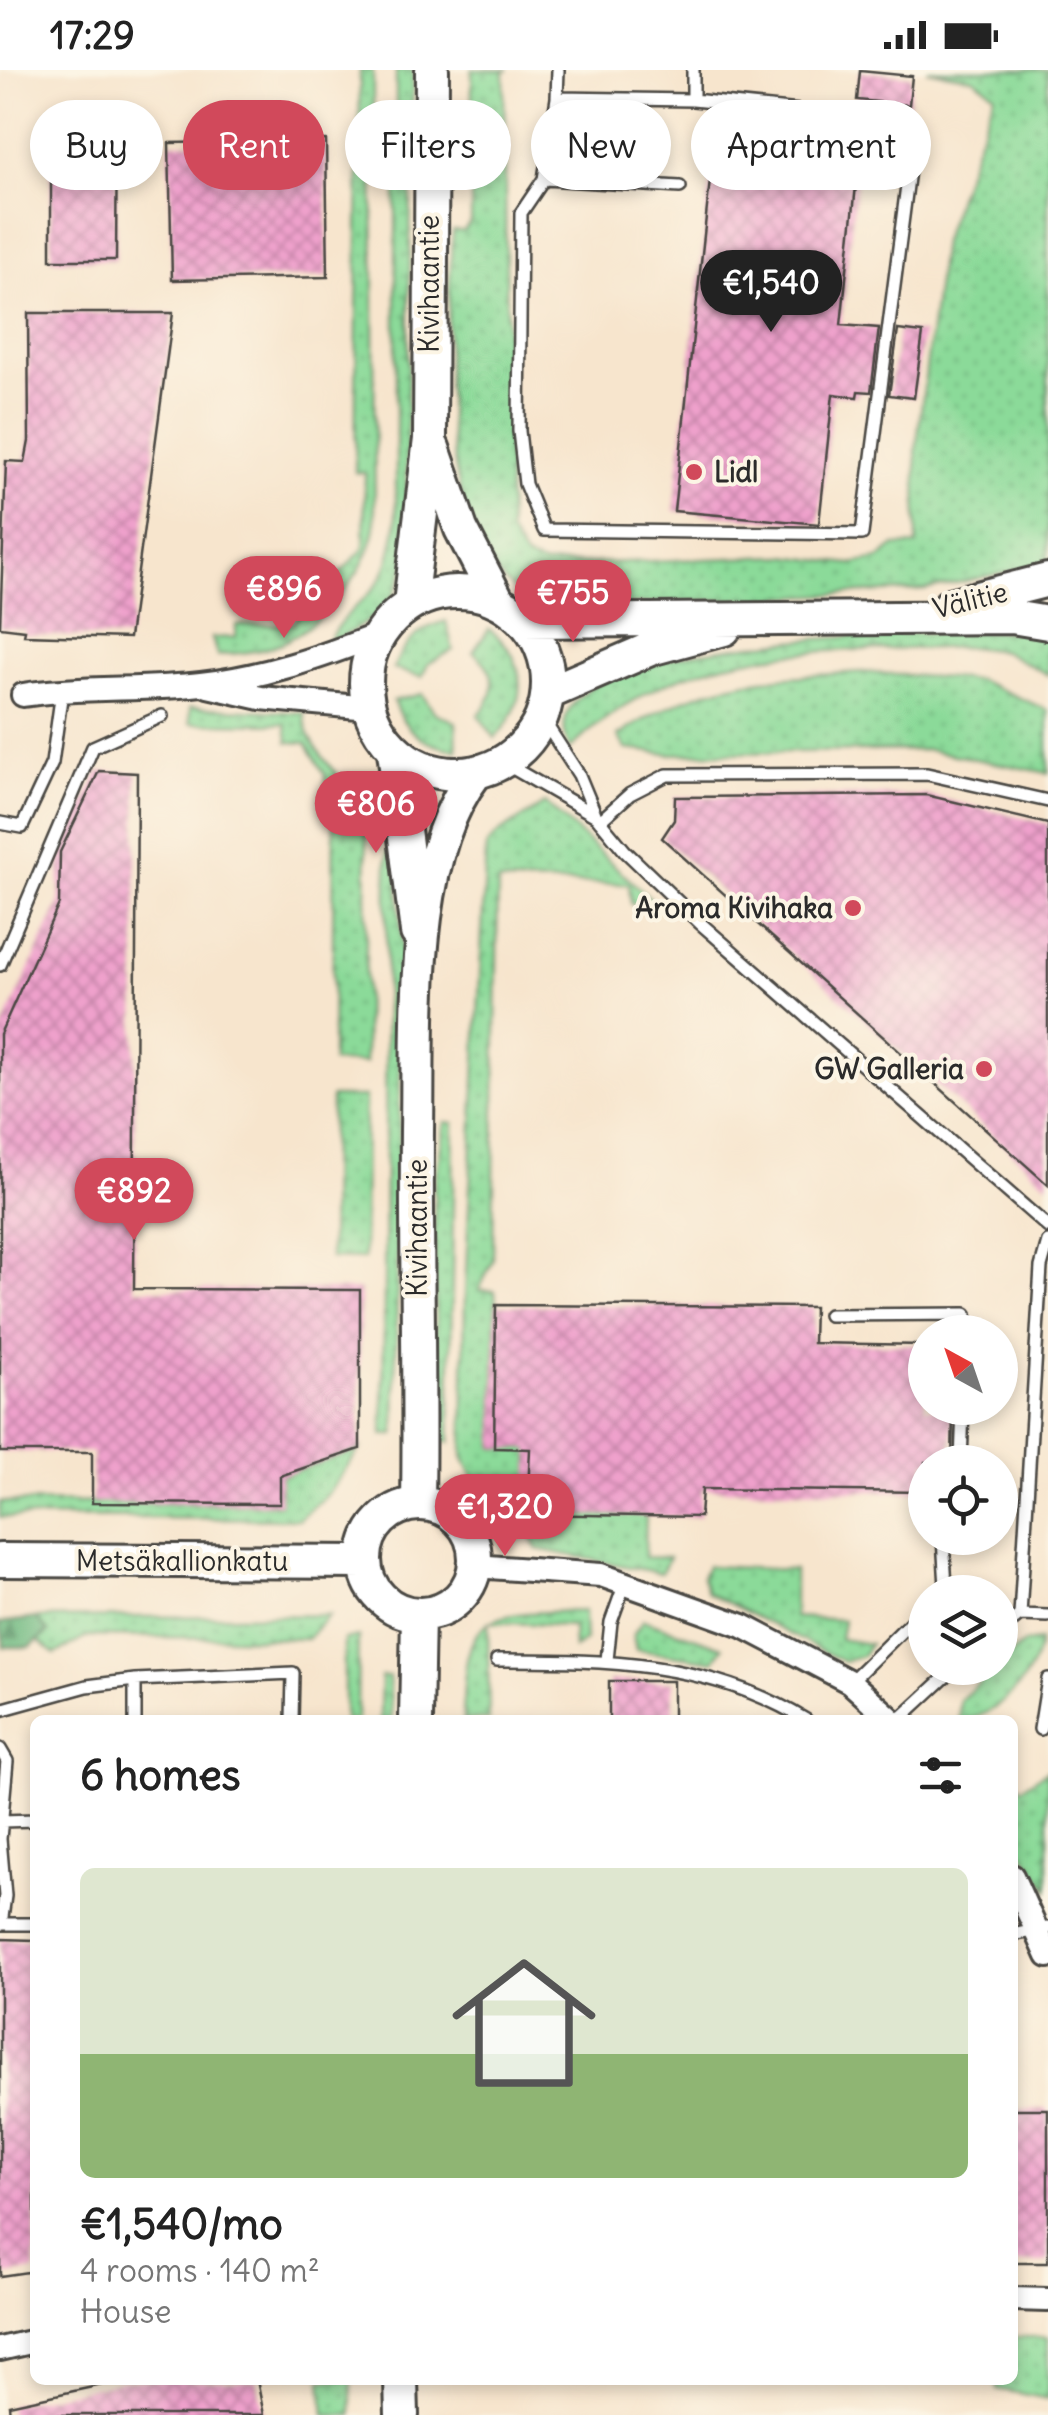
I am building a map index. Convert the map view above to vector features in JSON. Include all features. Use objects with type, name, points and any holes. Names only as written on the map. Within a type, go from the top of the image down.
[{"type":"main road","name":"Kivihaantie","points":[[410,604],[430,439],[432,70]]},
{"type":"main road","name":"Kivihaantie","points":[[430,439],[480,572],[512,611]]},
{"type":"main road","name":"Välitie","points":[[892,619],[1048,580]]},
{"type":"main road","points":[[454,592],[512,611],[540,642],[548,667],[545,706],[527,744],[489,768],[446,774],[418,766],[394,750],[378,731],[365,683],[369,658],[380,634],[410,604],[454,592]]},
{"type":"main road","name":"Välitie","points":[[512,611],[752,622],[1012,618],[1048,623]]},
{"type":"main road","name":"Välitie","points":[[545,706],[650,649],[752,622]]},
{"type":"main road","name":"Kivihaantie","points":[[394,750],[420,952],[418,1504]]},
{"type":"main road","name":"Kivihaantie","points":[[420,952],[445,825],[456,798],[489,768]]},
{"type":"main road","points":[[418,1504],[453,1515],[466,1529],[474,1566],[461,1595],[434,1612],[418,1614],[388,1603],[376,1592],[365,1562],[367,1545],[386,1516],[418,1504]]},
{"type":"main road","name":"Metsäkallionkatu","points":[[0,1560],[365,1562]]},
{"type":"main road","points":[[416,1715],[418,1614]]},
{"type":"main road","points":[[401,2385],[402,2415]]},
{"type":"street","points":[[23,695],[63,688],[200,684],[292,666],[380,634]]},
{"type":"street","points":[[200,684],[262,698],[369,708]]},
{"type":"street","points":[[474,1566],[601,1575],[742,1626],[850,1682],[889,1715]]},
{"type":"street","points":[[1018,1887],[1042,1929],[1048,1956]]},
{"type":"street","points":[[1018,2299],[1048,2300]]},
{"type":"street","points":[[0,2349],[30,2342]]},
{"type":"lane","points":[[558,70],[557,98],[694,100],[693,70]]},
{"type":"lane","points":[[671,186],[680,187]]},
{"type":"lane","points":[[537,190],[521,213],[519,431],[525,484],[544,530],[862,534],[906,190]]},
{"type":"lane","points":[[0,823],[22,826],[52,763],[63,688]]},
{"type":"lane","points":[[545,706],[598,818],[700,923],[1048,1228]]},
{"type":"lane","points":[[0,965],[92,748],[162,716]]},
{"type":"lane","points":[[489,768],[598,818]]},
{"type":"lane","points":[[598,818],[630,794],[667,774],[927,774],[1048,800]]},
{"type":"lane","points":[[1048,1242],[1020,1615],[1048,1616]]},
{"type":"lane","points":[[829,1315],[966,1315]]},
{"type":"lane","points":[[607,1660],[611,1622],[625,1584]]},
{"type":"lane","points":[[850,1682],[908,1625]]},
{"type":"lane","points":[[497,1660],[607,1660],[703,1673],[781,1704],[798,1715]]},
{"type":"lane","points":[[0,1710],[87,1686],[293,1673],[292,1715]]},
{"type":"lane","points":[[1040,1729],[1048,1679]]},
{"type":"lane","points":[[135,1680],[135,1715]]},
{"type":"lane","points":[[901,1715],[935,1685]]},
{"type":"lane","points":[[0,1749],[7,1761],[2,1821],[5,1896],[0,1924],[30,1924]]},
{"type":"lane","points":[[2,1821],[30,1820]]},
{"type":"green space","points":[[360,70],[373,70],[373,100],[360,100]]},
{"type":"green space","points":[[396,70],[413,70],[413,100],[396,100]]},
{"type":"green space","points":[[472,70],[509,70],[504,71],[504,100],[472,100]]},
{"type":"green space","points":[[927,70],[1048,70],[1048,563],[925,590],[550,608],[509,586],[481,549],[462,500],[452,444],[448,327],[453,231],[464,231],[471,222],[471,190],[505,190],[509,532],[525,558],[545,565],[784,556],[851,564],[879,559],[895,546],[917,545],[916,450],[942,241],[995,94],[973,78]]},
{"type":"green space","points":[[359,190],[374,190],[375,528],[370,546],[351,582],[306,628],[265,649],[217,656],[212,638],[236,637],[236,625],[292,624],[364,548],[365,473],[355,472]]},
{"type":"green space","points":[[396,190],[411,190],[405,562],[388,603],[367,622],[328,644],[342,620],[379,581],[396,527]]},
{"type":"green space","points":[[446,621],[453,650],[428,664],[422,677],[393,669],[414,638]]},
{"type":"green space","points":[[489,629],[512,654],[520,682],[514,710],[495,738],[478,715],[490,699],[491,674],[473,652]]},
{"type":"green space","points":[[1036,631],[1048,635],[1048,675],[1003,651],[970,647],[808,652],[757,658],[708,668],[661,686],[615,712],[570,749],[570,708],[608,679],[673,658],[843,637]]},
{"type":"green space","points":[[862,672],[978,680],[1048,710],[1048,773],[928,750],[668,754],[626,749],[618,736],[678,702],[734,684]]},
{"type":"green space","points":[[422,694],[435,713],[456,722],[457,750],[418,736],[393,701]]},
{"type":"green space","points":[[190,707],[304,713],[314,744],[362,809],[367,825],[365,1063],[332,1062],[334,798],[329,798],[324,773],[306,743],[288,742],[286,724],[190,723]]},
{"type":"green space","points":[[545,803],[658,905],[631,904],[629,884],[498,882],[493,1260],[479,1290],[495,1291],[494,1448],[530,1449],[528,1514],[646,1515],[645,1557],[669,1558],[661,1573],[537,1549],[526,1524],[488,1496],[463,1456],[465,1292],[486,847]]},
{"type":"green space","points":[[396,848],[402,946],[395,1435],[383,1435],[387,849]]},
{"type":"green space","points":[[331,1097],[365,1097],[364,1259],[330,1258]]},
{"type":"green space","points":[[445,1122],[454,1123],[450,1442],[437,1442],[434,1186]]},
{"type":"green space","points":[[360,1449],[327,1495],[299,1519],[0,1517],[0,1502],[280,1504],[280,1476]]},
{"type":"green space","points":[[707,1566],[794,1570],[794,1617],[843,1620],[840,1639],[870,1644],[862,1656],[844,1662],[707,1592],[702,1577]]},
{"type":"green space","points":[[584,1611],[585,1640],[574,1649],[573,1626],[491,1622],[522,1613]]},
{"type":"green space","points":[[329,1615],[307,1639],[89,1636],[55,1654],[38,1640],[48,1632],[36,1618]]},
{"type":"green space","points":[[36,1618],[48,1632],[30,1647],[4,1647],[0,1623]]},
{"type":"green space","points":[[643,1620],[723,1647],[714,1661],[636,1650],[633,1635]]},
{"type":"green space","points":[[486,1625],[489,1715],[463,1715],[468,1657],[475,1638]]},
{"type":"green space","points":[[358,1637],[357,1715],[344,1715],[344,1639]]},
{"type":"green space","points":[[1039,1641],[1031,1668],[1012,1694],[986,1713],[959,1715],[960,1700],[977,1685],[1018,1685],[1018,1648],[1024,1643]]},
{"type":"green space","points":[[381,1677],[389,1677],[392,1715],[380,1715]]},
{"type":"green space","points":[[1048,1770],[1048,1889],[1018,1845],[1018,1784],[1021,1788]]},
{"type":"green space","points":[[1018,2337],[1048,2337],[1048,2399],[997,2389],[997,2385],[1018,2385]]},
{"type":"green space","points":[[322,2385],[352,2385],[352,2415],[325,2415]]},
{"type":"building","points":[[860,71],[912,76],[910,100],[857,100]]},
{"type":"building","points":[[325,140],[328,277],[172,280],[169,143],[183,143],[183,190],[325,190]]},
{"type":"building","points":[[51,190],[116,190],[116,260],[51,260]]},
{"type":"building","points":[[709,190],[856,190],[841,325],[879,328],[871,392],[858,391],[857,397],[833,394],[819,524],[674,511]]},
{"type":"building","points":[[28,313],[173,313],[129,638],[24,635],[25,630],[0,627],[6,461],[25,462],[29,441]]},
{"type":"building","points":[[898,330],[923,333],[914,398],[889,395]]},
{"type":"building","points":[[99,771],[137,773],[134,1289],[360,1290],[360,1449],[280,1476],[280,1504],[92,1503],[92,1452],[0,1452],[0,1034],[59,904],[60,852]]},
{"type":"building","name":"GW Galleria","points":[[926,795],[1048,824],[1048,1185],[662,838],[674,820],[675,797]]},
{"type":"building","points":[[496,1305],[814,1307],[813,1343],[908,1345],[908,1425],[953,1425],[952,1445],[908,1445],[908,1492],[702,1489],[700,1517],[527,1514],[530,1449],[494,1448]]},
{"type":"building","points":[[609,1681],[673,1681],[673,1715],[609,1715]]},
{"type":"building","points":[[0,1939],[30,1940],[30,2272],[0,2276]]},
{"type":"building","points":[[1018,2109],[1048,2109],[1048,2263],[1018,2263]]},
{"type":"building","points":[[102,2385],[258,2385],[264,2415],[10,2415],[9,2405]]},
{"type":"place","name":"Lidl","points":[[694,472]]},
{"type":"place","name":"Aroma Kivihaka","points":[[853,908]]},
{"type":"place","name":"GW Galleria","points":[[984,1069]]}]
